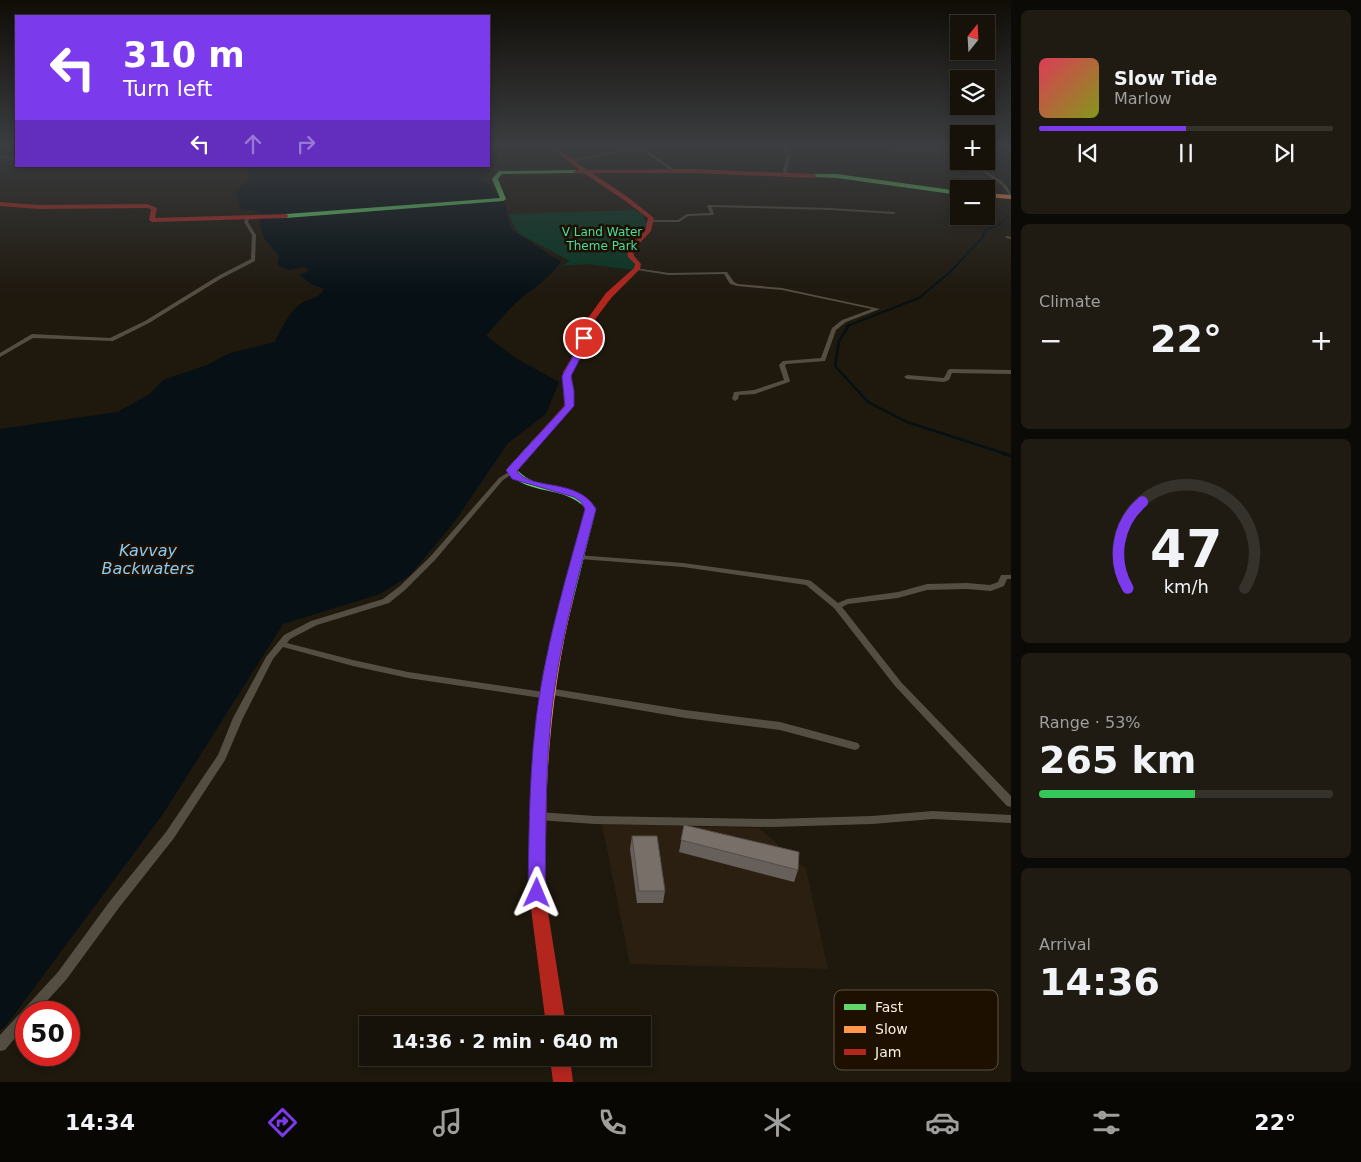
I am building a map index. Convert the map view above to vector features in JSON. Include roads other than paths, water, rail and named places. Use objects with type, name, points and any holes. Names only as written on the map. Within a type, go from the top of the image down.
[{"type":"main road","points":[[0,204],[39,207],[148,206],[154,208],[152,220],[247,218],[392,210],[503,199],[501,195]]},
{"type":"main road","points":[[555,1016],[537,893],[542,728],[557,637],[580,557],[590,509],[586,500],[573,493],[524,480],[512,472],[527,451],[569,406],[570,391],[566,376],[581,349],[587,328],[608,295],[637,269],[638,264],[631,257],[630,250],[648,230],[651,218],[621,195]]},
{"type":"main road","points":[[995,196],[1011,197]]},
{"type":"main road","points":[[561,1066],[563,1082]]},
{"type":"street","points":[[650,221],[680,221],[687,215],[713,214],[709,206],[830,209],[894,213]]},
{"type":"street","points":[[0,355],[32,336],[109,340],[147,322],[220,277],[253,260],[254,235],[246,222],[247,218]]},
{"type":"street","points":[[637,269],[669,274],[725,273],[732,284],[782,289],[878,309],[844,321],[834,329],[823,360],[785,362],[782,365],[787,381],[755,392],[736,393],[735,399]]},
{"type":"street","points":[[907,377],[944,380],[947,379],[950,371],[1011,372]]},
{"type":"street","points":[[39,1001],[62,976],[175,827],[222,757],[243,709],[270,657],[280,644],[300,629],[386,601],[441,550],[502,479],[512,472]]},
{"type":"street","points":[[580,557],[683,564],[808,583],[837,606],[898,684],[1011,803]]},
{"type":"street","points":[[837,606],[847,602],[898,595],[927,587],[967,586],[991,588],[1001,584],[1004,577],[1011,577]]},
{"type":"street","points":[[280,644],[345,662],[425,678],[548,693],[780,726],[855,746]]},
{"type":"street","points":[[538,816],[595,820],[771,823],[872,820],[933,815],[1011,819]]},
{"type":"street","points":[[0,1046],[15,1029]]},
{"type":"water","name":"Kavvay Backwaters","points":[[237,195],[497,195],[505,203],[511,229],[561,262],[548,277],[513,305],[486,336],[517,359],[559,382],[546,414],[508,443],[455,521],[410,575],[380,594],[283,624],[163,814],[24,1001],[15,1001],[15,1014],[5,1027],[0,1030],[0,429],[117,412],[150,394],[163,380],[207,365],[230,353],[275,342],[286,321],[297,306],[317,297],[324,289],[313,285],[299,275],[309,271],[304,267],[289,270],[277,265],[279,256],[264,238],[259,223],[263,215],[254,210],[241,210]]},
{"type":"waterway","points":[[995,209],[1007,216],[1003,223],[1000,224]]},
{"type":"waterway","points":[[849,325],[919,298],[950,272],[983,237],[984,231],[1000,224]]},
{"type":"waterway","points":[[849,325],[839,341],[835,366],[868,402],[907,422],[1006,454]]},
{"type":"waterway","points":[[1002,453],[1011,456]]},
{"type":"park label","name":"V Land Water Theme Park","points":[[602,239]]}]
